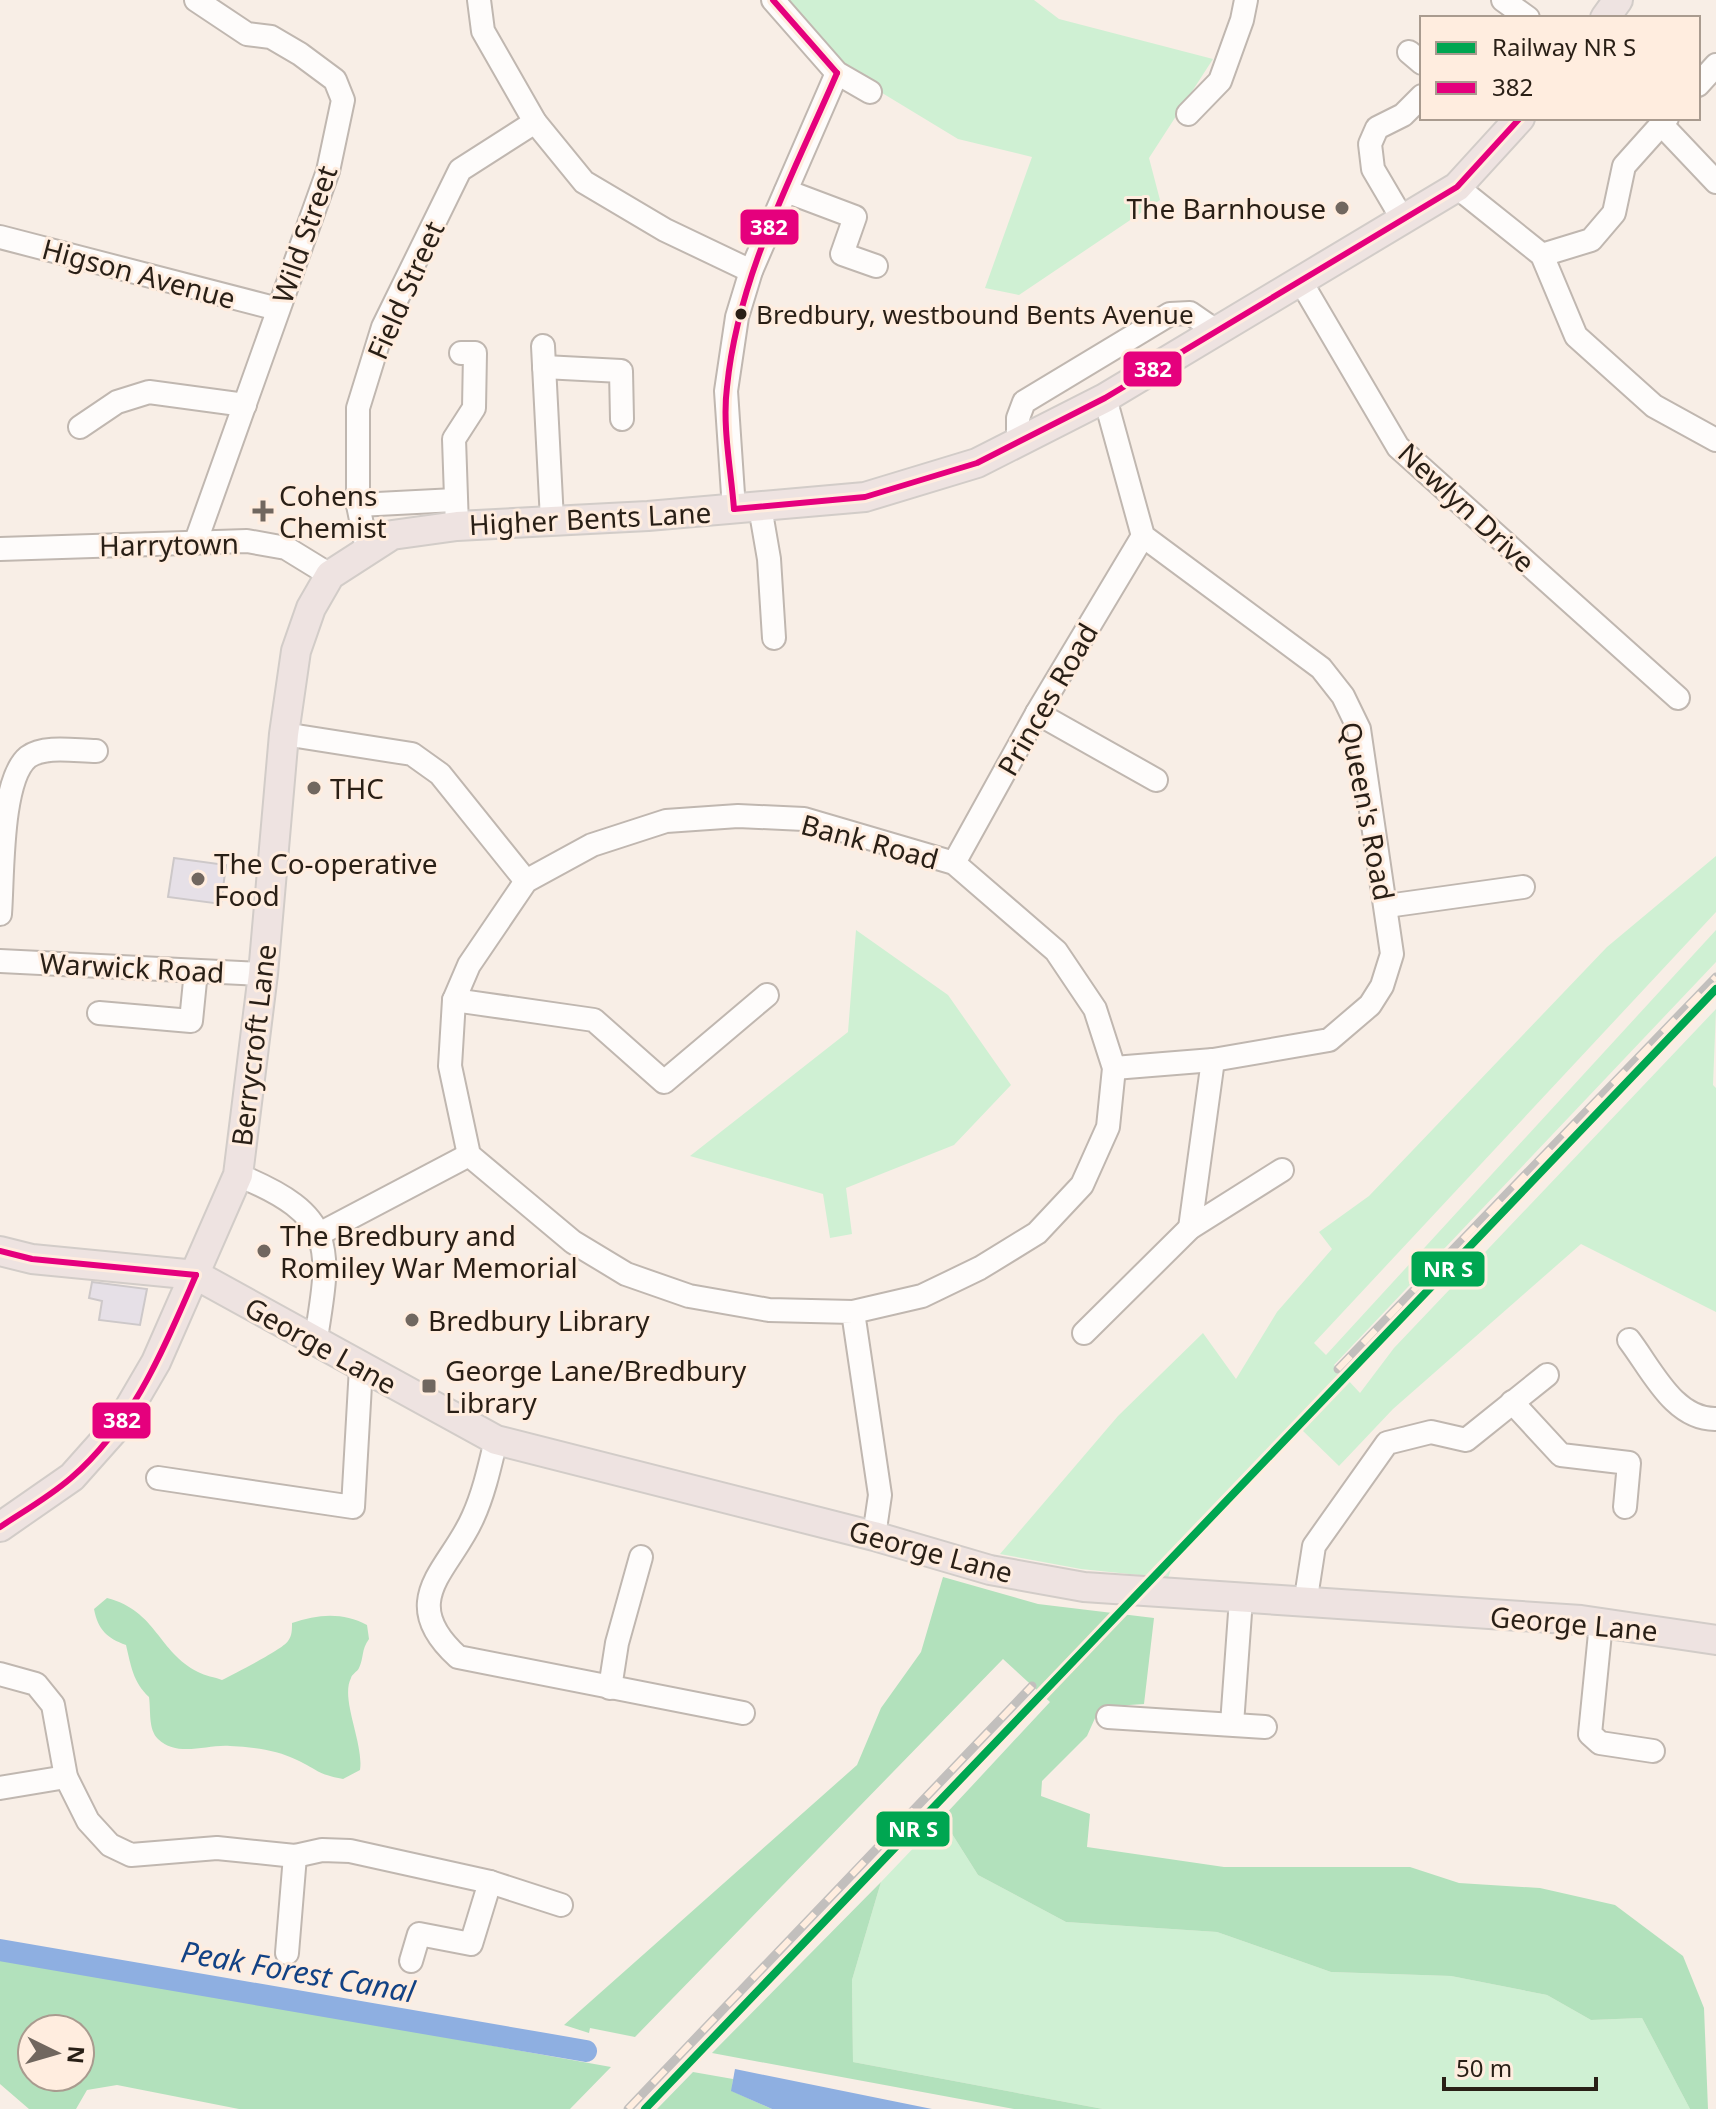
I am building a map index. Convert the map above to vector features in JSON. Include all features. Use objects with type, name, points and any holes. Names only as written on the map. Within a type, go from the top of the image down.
[{"type":"main road","name":"Higher Bents Lane","points":[[330,575],[392,535],[456,513],[552,520],[865,497],[977,463],[1105,398],[1457,187],[1518,120]]},
{"type":"main road","name":"Berrycroft Lane","points":[[0,1527],[72,1477],[121,1422],[156,1362],[238,1175],[263,974],[284,734],[296,651],[311,608],[330,575]]},
{"type":"main road","points":[[0,1251],[32,1259],[196,1275]]},
{"type":"main road","name":"George Lane","points":[[196,1275],[315,1344],[496,1440],[874,1536],[990,1570],[1084,1587],[1601,1623],[1716,1640]]},
{"type":"street","name":"Wild Street","points":[[196,0],[247,34],[271,37],[300,54],[335,80],[343,100],[328,171],[196,541]]},
{"type":"street","points":[[479,0],[483,31],[535,122],[584,182],[665,230],[751,271]]},
{"type":"street","points":[[773,0],[837,73],[870,92]]},
{"type":"street","points":[[1188,114],[1220,81],[1246,0]]},
{"type":"street","points":[[1503,0],[1525,16]]},
{"type":"street","points":[[1700,83],[1716,65]]},
{"type":"street","points":[[774,638],[769,559],[747,508],[726,423],[728,360],[751,271],[837,73]]},
{"type":"street","points":[[1403,220],[1373,169],[1370,144],[1377,128],[1403,115],[1420,98]]},
{"type":"street","points":[[1542,255],[1591,240],[1614,213],[1624,166],[1664,121],[1716,182]]},
{"type":"street","name":"Field Street","points":[[367,549],[358,505],[358,408],[383,327],[460,170],[535,122]]},
{"type":"street","points":[[1457,187],[1542,255],[1576,336],[1654,406],[1716,440]]},
{"type":"street","points":[[786,191],[855,217],[842,254],[876,266]]},
{"type":"street","name":"Higson Avenue","points":[[0,237],[278,309]]},
{"type":"street","name":"Newlyn Drive","points":[[1300,280],[1398,447],[1678,698]]},
{"type":"street","points":[[1018,442],[1018,418],[1024,402],[1170,314],[1190,313],[1216,331]]},
{"type":"street","points":[[358,505],[456,513],[454,439],[474,408],[475,353],[461,353]]},
{"type":"street","points":[[552,520],[544,356],[621,371],[622,419]]},
{"type":"street","points":[[80,427],[117,402],[149,392],[245,405]]},
{"type":"street","points":[[1105,398],[1143,536]]},
{"type":"street","name":"Princes Road","points":[[954,863],[1037,713],[1143,536]]},
{"type":"street","name":"Queen's Road","points":[[1114,1068],[1213,1060],[1329,1040],[1370,1005],[1382,986],[1392,954],[1359,729],[1343,696],[1321,668],[1143,536]]},
{"type":"street","name":"Harrytown","points":[[0,549],[247,541],[286,548],[330,575]]},
{"type":"street","points":[[1037,713],[1156,780]]},
{"type":"street","points":[[284,734],[412,754],[440,774],[526,881],[469,965],[454,1000],[450,1066],[469,1155],[321,1233]]},
{"type":"street","points":[[0,914],[8,797],[15,772],[29,756],[49,750],[96,751]]},
{"type":"street","name":"Bank Road","points":[[469,1155],[563,1234],[626,1274],[689,1296],[769,1310],[853,1312],[922,1296],[980,1268],[1037,1233],[1082,1185],[1108,1127],[1114,1068],[1095,1009],[1056,951],[954,863],[804,819],[738,816],[666,821],[592,845],[526,881]]},
{"type":"street","points":[[1387,906],[1523,887]]},
{"type":"street","name":"Warwick Road","points":[[0,961],[263,974]]},
{"type":"street","points":[[99,1013],[191,1021],[196,971]]},
{"type":"street","points":[[454,1000],[594,1020],[664,1082],[767,995]]},
{"type":"street","points":[[1190,1228],[1213,1060]]},
{"type":"street","points":[[1084,1333],[1190,1228],[1282,1170]]},
{"type":"street","points":[[238,1175],[274,1190],[321,1233],[326,1274],[315,1344]]},
{"type":"street","points":[[853,1312],[880,1495],[874,1536]]},
{"type":"street","points":[[1629,1340],[1677,1405],[1698,1419],[1716,1419]]},
{"type":"street","points":[[158,1477],[353,1507],[361,1367]]},
{"type":"street","points":[[1305,1604],[1314,1546],[1387,1443],[1431,1432],[1466,1440],[1547,1375]]},
{"type":"street","points":[[1512,1402],[1561,1455],[1629,1463],[1625,1507]]},
{"type":"street","points":[[496,1440],[473,1519],[440,1567],[430,1590],[431,1617],[440,1641],[458,1657],[743,1713]]},
{"type":"street","points":[[610,1688],[617,1643],[641,1557]]},
{"type":"street","points":[[1232,1724],[1241,1599]]},
{"type":"street","points":[[1601,1623],[1590,1734],[1600,1743],[1653,1751]]},
{"type":"street","points":[[0,1674],[36,1684],[53,1705],[66,1777],[88,1821],[110,1845],[131,1855],[217,1848],[295,1856],[322,1850],[350,1851],[490,1882],[561,1905]]},
{"type":"street","points":[[1108,1717],[1265,1727]]},
{"type":"street","points":[[0,1788],[66,1777]]},
{"type":"street","points":[[287,1953],[295,1856]]},
{"type":"street","points":[[411,1961],[419,1934],[471,1944],[490,1882]]},
{"type":"green space","points":[[785,0],[1034,0],[1059,19],[1213,59],[1149,158],[1160,200],[1019,295],[985,288],[1032,157],[958,139],[836,65]]},
{"type":"green space","points":[[1716,856],[1716,912],[1314,1343],[1326,1355],[1716,930],[1716,962],[1334,1365],[1360,1393],[1394,1348],[1716,1009],[1713,1085],[1716,1088],[1716,1312],[1581,1244],[1393,1409],[1339,1466],[1302,1430],[1179,1546],[1168,1578],[1081,1569],[1000,1554],[1118,1416],[1203,1333],[1236,1379],[1277,1312],[1332,1249],[1319,1232],[1369,1196],[1607,947]]},
{"type":"green space","points":[[856,930],[948,995],[1011,1085],[954,1145],[846,1188],[852,1234],[830,1238],[823,1194],[690,1156],[848,1032]]},
{"type":"green space","points":[[943,1577],[1038,1604],[1154,1618],[1144,1704],[1100,1707],[1087,1736],[1042,1781],[1041,1796],[1090,1814],[1087,1847],[1224,1867],[1410,1867],[1459,1883],[1540,1888],[1615,1905],[1683,1956],[1704,2008],[1708,2109],[1690,2109],[1642,2018],[1591,2020],[1547,1995],[1451,1976],[1331,1972],[1217,1932],[1066,1922],[978,1875],[942,1818],[1050,1702],[1003,1659],[635,2037],[590,2028],[589,2033],[564,2025],[857,1765],[881,1708],[921,1652]]},
{"type":"green space","points":[[107,1598],[137,1612],[185,1664],[222,1680],[284,1645],[290,1637],[292,1623],[330,1616],[349,1618],[367,1625],[369,1639],[359,1668],[348,1687],[360,1770],[343,1779],[265,1750],[221,1746],[184,1749],[166,1745],[153,1730],[149,1697],[136,1679],[126,1645],[109,1636],[98,1622],[94,1609]]},
{"type":"green space","points":[[942,1818],[978,1875],[1066,1922],[1217,1932],[1331,1972],[1451,1976],[1547,1995],[1591,2020],[1642,2018],[1690,2109],[1103,2109],[853,2062],[852,1980],[881,1882]]},
{"type":"green space","points":[[881,1882],[852,1980],[853,2062],[1103,2109],[1014,2109],[712,2053]]},
{"type":"green space","points":[[0,1959],[611,2067],[570,2109],[239,2109],[117,2085],[96,2088],[96,2013],[16,2013],[16,2093],[85,2093],[76,2109],[29,2109],[0,2084]]},
{"type":"green space","points":[[693,2072],[733,2079],[732,2091],[772,2109],[657,2109]]},
{"type":"water","points":[[735,2069],[932,2109],[772,2109],[731,2091]]},
{"type":"building","points":[[174,858],[226,865],[221,904],[168,897]]},
{"type":"building","points":[[92,1282],[147,1289],[140,1325],[99,1320],[102,1301],[89,1298]]},
{"type":"waterway","name":"Peak Forest Canal","points":[[0,1950],[586,2051]]},
{"type":"railway","points":[[1338,1369],[1716,977]]},
{"type":"railway","points":[[628,2109],[1032,1686]]},
{"type":"transit line","name":"382","points":[[773,0],[837,73]]},
{"type":"transit line","name":"382","points":[[734,509],[726,432],[727,387],[733,346],[755,265],[837,73]]},
{"type":"transit line","name":"382","points":[[734,509],[865,497],[977,463],[1105,398],[1457,187],[1518,120]]},
{"type":"transit line","points":[[645,2109],[1716,989]]},
{"type":"transit line","name":"382","points":[[0,1251],[32,1259],[196,1275]]},
{"type":"transit line","name":"382","points":[[0,1527],[71,1478],[112,1434],[145,1384],[196,1275]]},
{"type":"place","name":"The Barnhouse","points":[[1342,208]]},
{"type":"place","name":"Bredbury, westbound Bents Avenue","points":[[741,314]]},
{"type":"place","name":"Cohens Chemist","points":[[263,511]]},
{"type":"place","name":"THC","points":[[314,788]]},
{"type":"place","name":"The Co-operative Food","points":[[198,879]]},
{"type":"place","name":"The Bredbury and Romiley War Memorial","points":[[264,1251]]},
{"type":"place","name":"Bredbury Library","points":[[412,1320]]},
{"type":"place","name":"George Lane/Bredbury Library","points":[[429,1386]]}]
